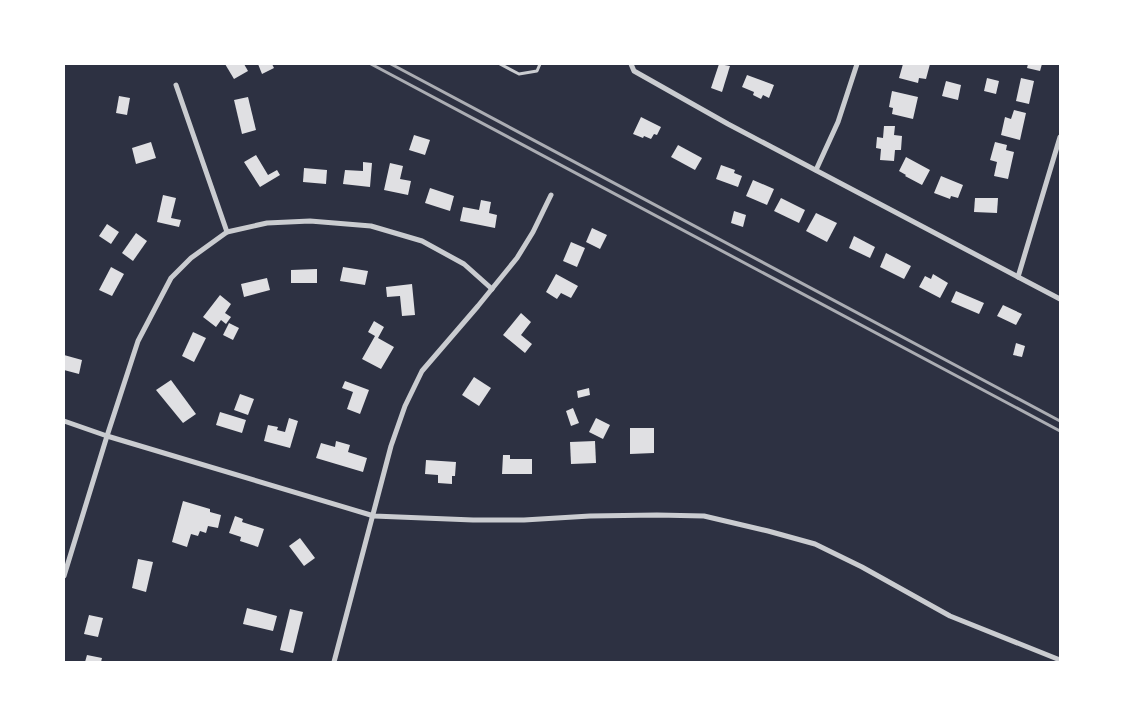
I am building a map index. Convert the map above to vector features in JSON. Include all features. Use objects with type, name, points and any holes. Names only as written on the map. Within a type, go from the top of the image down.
[{"type":"street","points":[[631,64],[634,71],[728,124],[1060,299]]},
{"type":"street","points":[[816,170],[838,122],[857,64]]},
{"type":"street","points":[[176,85],[227,232]]},
{"type":"street","points":[[1018,277],[1060,137]]},
{"type":"street","points":[[334,662],[391,446],[405,406],[422,371],[517,258],[552,195]]},
{"type":"street","points":[[64,576],[138,341],[171,278],[191,258],[227,232],[267,223],[310,221],[371,226],[422,241],[464,264],[492,289]]},
{"type":"street","points":[[64,421],[107,436],[374,516],[473,520],[524,520],[590,516],[704,516],[768,531],[815,544],[862,567],[950,616],[1060,660]]},
{"type":"lane","points":[[500,64],[519,74],[537,71],[540,64]]},
{"type":"building","points":[[225,64],[244,64],[248,71],[234,79]]},
{"type":"building","points":[[258,64],[272,64],[274,68],[262,74]]},
{"type":"building","points":[[719,64],[730,66],[722,92],[711,88]]},
{"type":"building","points":[[903,64],[930,64],[926,79],[919,78],[918,83],[899,78]]},
{"type":"building","points":[[1028,64],[1042,64],[1040,71],[1027,68]]},
{"type":"building","points":[[747,75],[774,85],[769,98],[763,95],[761,99],[753,95],[754,92],[742,87]]},
{"type":"building","points":[[987,78],[999,81],[996,94],[984,91]]},
{"type":"building","points":[[1021,78],[1034,81],[1029,104],[1016,101]]},
{"type":"building","points":[[946,81],[961,85],[958,100],[942,96]]},
{"type":"building","points":[[892,91],[918,97],[913,119],[892,114],[893,108],[889,107]]},
{"type":"building","points":[[119,96],[130,98],[127,115],[116,113]]},
{"type":"building","points":[[248,97],[256,130],[242,134],[234,100]]},
{"type":"building","points":[[1014,110],[1026,113],[1020,140],[1001,135],[1005,117],[1011,119]]},
{"type":"building","points":[[641,117],[661,127],[657,135],[654,134],[651,139],[633,134]]},
{"type":"building","points":[[884,126],[895,126],[894,135],[902,136],[901,150],[895,150],[894,161],[880,160],[881,149],[876,148],[877,137],[883,138]]},
{"type":"building","points":[[414,135],[430,140],[425,155],[409,150]]},
{"type":"building","points":[[151,142],[156,158],[136,164],[132,148]]},
{"type":"building","points":[[995,142],[1007,145],[1006,150],[1014,152],[1008,179],[994,176],[997,162],[990,160]]},
{"type":"building","points":[[678,145],[702,158],[695,170],[671,157]]},
{"type":"building","points":[[256,155],[268,175],[277,170],[280,175],[260,187],[244,162]]},
{"type":"building","points":[[906,157],[930,170],[922,185],[899,171]]},
{"type":"building","points":[[363,162],[372,163],[370,187],[343,184],[345,170],[363,171]]},
{"type":"building","points":[[390,163],[403,166],[400,179],[411,181],[408,195],[384,190]]},
{"type":"building","points":[[721,165],[735,170],[734,173],[742,176],[738,187],[716,179]]},
{"type":"building","points":[[304,168],[327,170],[326,184],[303,182]]},
{"type":"building","points":[[941,176],[963,185],[958,198],[951,196],[950,199],[934,193]]},
{"type":"building","points":[[753,180],[774,189],[767,205],[746,196]]},
{"type":"building","points":[[430,188],[454,196],[450,211],[425,203]]},
{"type":"building","points":[[163,195],[176,198],[171,218],[181,220],[179,227],[157,222]]},
{"type":"building","points":[[781,198],[805,210],[799,223],[774,211]]},
{"type":"building","points":[[975,198],[998,198],[997,213],[974,212]]},
{"type":"building","points":[[481,200],[491,202],[489,213],[497,215],[495,228],[460,221],[463,207],[479,210]]},
{"type":"building","points":[[734,211],[746,215],[743,227],[731,223]]},
{"type":"building","points":[[816,213],[837,223],[827,242],[806,231]]},
{"type":"building","points":[[107,224],[119,232],[111,244],[99,236]]},
{"type":"building","points":[[592,228],[607,235],[600,249],[586,242]]},
{"type":"building","points":[[136,233],[147,241],[133,261],[122,253]]},
{"type":"building","points":[[854,236],[875,247],[870,258],[849,248]]},
{"type":"building","points":[[571,242],[585,248],[577,267],[563,261]]},
{"type":"building","points":[[886,253],[911,266],[904,279],[880,267]]},
{"type":"building","points":[[111,267],[124,274],[112,296],[99,290]]},
{"type":"building","points":[[343,267],[368,271],[365,285],[340,281]]},
{"type":"building","points":[[317,269],[317,283],[291,283],[291,270]]},
{"type":"building","points":[[556,274],[578,286],[571,298],[561,293],[557,299],[546,292]]},
{"type":"building","points":[[933,274],[948,283],[940,298],[919,287],[925,276],[931,279]]},
{"type":"building","points":[[267,278],[270,290],[244,297],[241,284]]},
{"type":"building","points":[[412,284],[415,315],[402,316],[400,296],[387,297],[386,287]]},
{"type":"building","points":[[956,291],[984,303],[979,314],[951,302]]},
{"type":"building","points":[[220,295],[231,304],[225,313],[231,317],[226,324],[221,320],[216,327],[203,317]]},
{"type":"building","points":[[1003,305],[1022,314],[1016,325],[997,316]]},
{"type":"building","points":[[521,313],[531,322],[521,335],[532,344],[525,353],[503,335]]},
{"type":"building","points":[[374,321],[384,327],[378,338],[394,347],[381,369],[362,359],[375,336],[368,332]]},
{"type":"building","points":[[229,323],[239,328],[233,340],[223,335]]},
{"type":"building","points":[[193,332],[206,338],[194,362],[182,356]]},
{"type":"building","points":[[1016,343],[1025,346],[1022,357],[1013,355]]},
{"type":"building","points":[[64,355],[82,360],[79,374],[64,370]]},
{"type":"building","points":[[474,377],[491,388],[479,406],[462,395]]},
{"type":"building","points":[[171,380],[196,414],[183,423],[156,390]]},
{"type":"building","points":[[345,381],[369,390],[360,414],[347,409],[353,392],[342,388]]},
{"type":"building","points":[[589,388],[590,395],[578,398],[577,391]]},
{"type":"building","points":[[240,394],[254,399],[248,415],[234,410]]},
{"type":"building","points":[[573,408],[579,423],[571,426],[566,411]]},
{"type":"building","points":[[220,412],[246,420],[242,433],[216,425]]},
{"type":"building","points":[[289,418],[298,421],[290,448],[264,441],[268,425],[278,427],[277,430],[285,432]]},
{"type":"building","points":[[596,418],[610,425],[603,439],[589,432]]},
{"type":"building","points":[[630,428],[654,428],[654,453],[630,454]]},
{"type":"building","points":[[336,441],[350,445],[348,452],[367,458],[363,472],[316,458],[321,443],[335,447]]},
{"type":"building","points":[[595,441],[596,463],[571,464],[570,442]]},
{"type":"building","points":[[503,455],[510,455],[510,459],[532,459],[532,474],[502,474]]},
{"type":"building","points":[[426,460],[456,462],[455,476],[452,476],[452,484],[438,483],[438,475],[425,474]]},
{"type":"building","points":[[183,501],[210,509],[210,512],[221,515],[218,528],[208,526],[206,533],[200,531],[198,536],[191,534],[187,547],[172,542]]},
{"type":"building","points":[[235,516],[243,519],[242,522],[264,529],[258,547],[240,541],[241,537],[229,533]]},
{"type":"building","points":[[300,538],[315,558],[304,566],[289,546]]},
{"type":"building","points":[[138,559],[153,562],[146,592],[132,588]]},
{"type":"building","points":[[247,608],[277,616],[273,631],[243,624]]},
{"type":"building","points":[[290,609],[303,612],[293,653],[280,650]]},
{"type":"building","points":[[89,615],[103,618],[98,637],[84,634]]},
{"type":"building","points":[[87,655],[102,658],[101,662],[85,662]]},
{"type":"railway","points":[[371,64],[1060,431]]},
{"type":"railway","points":[[391,64],[1060,421]]}]
